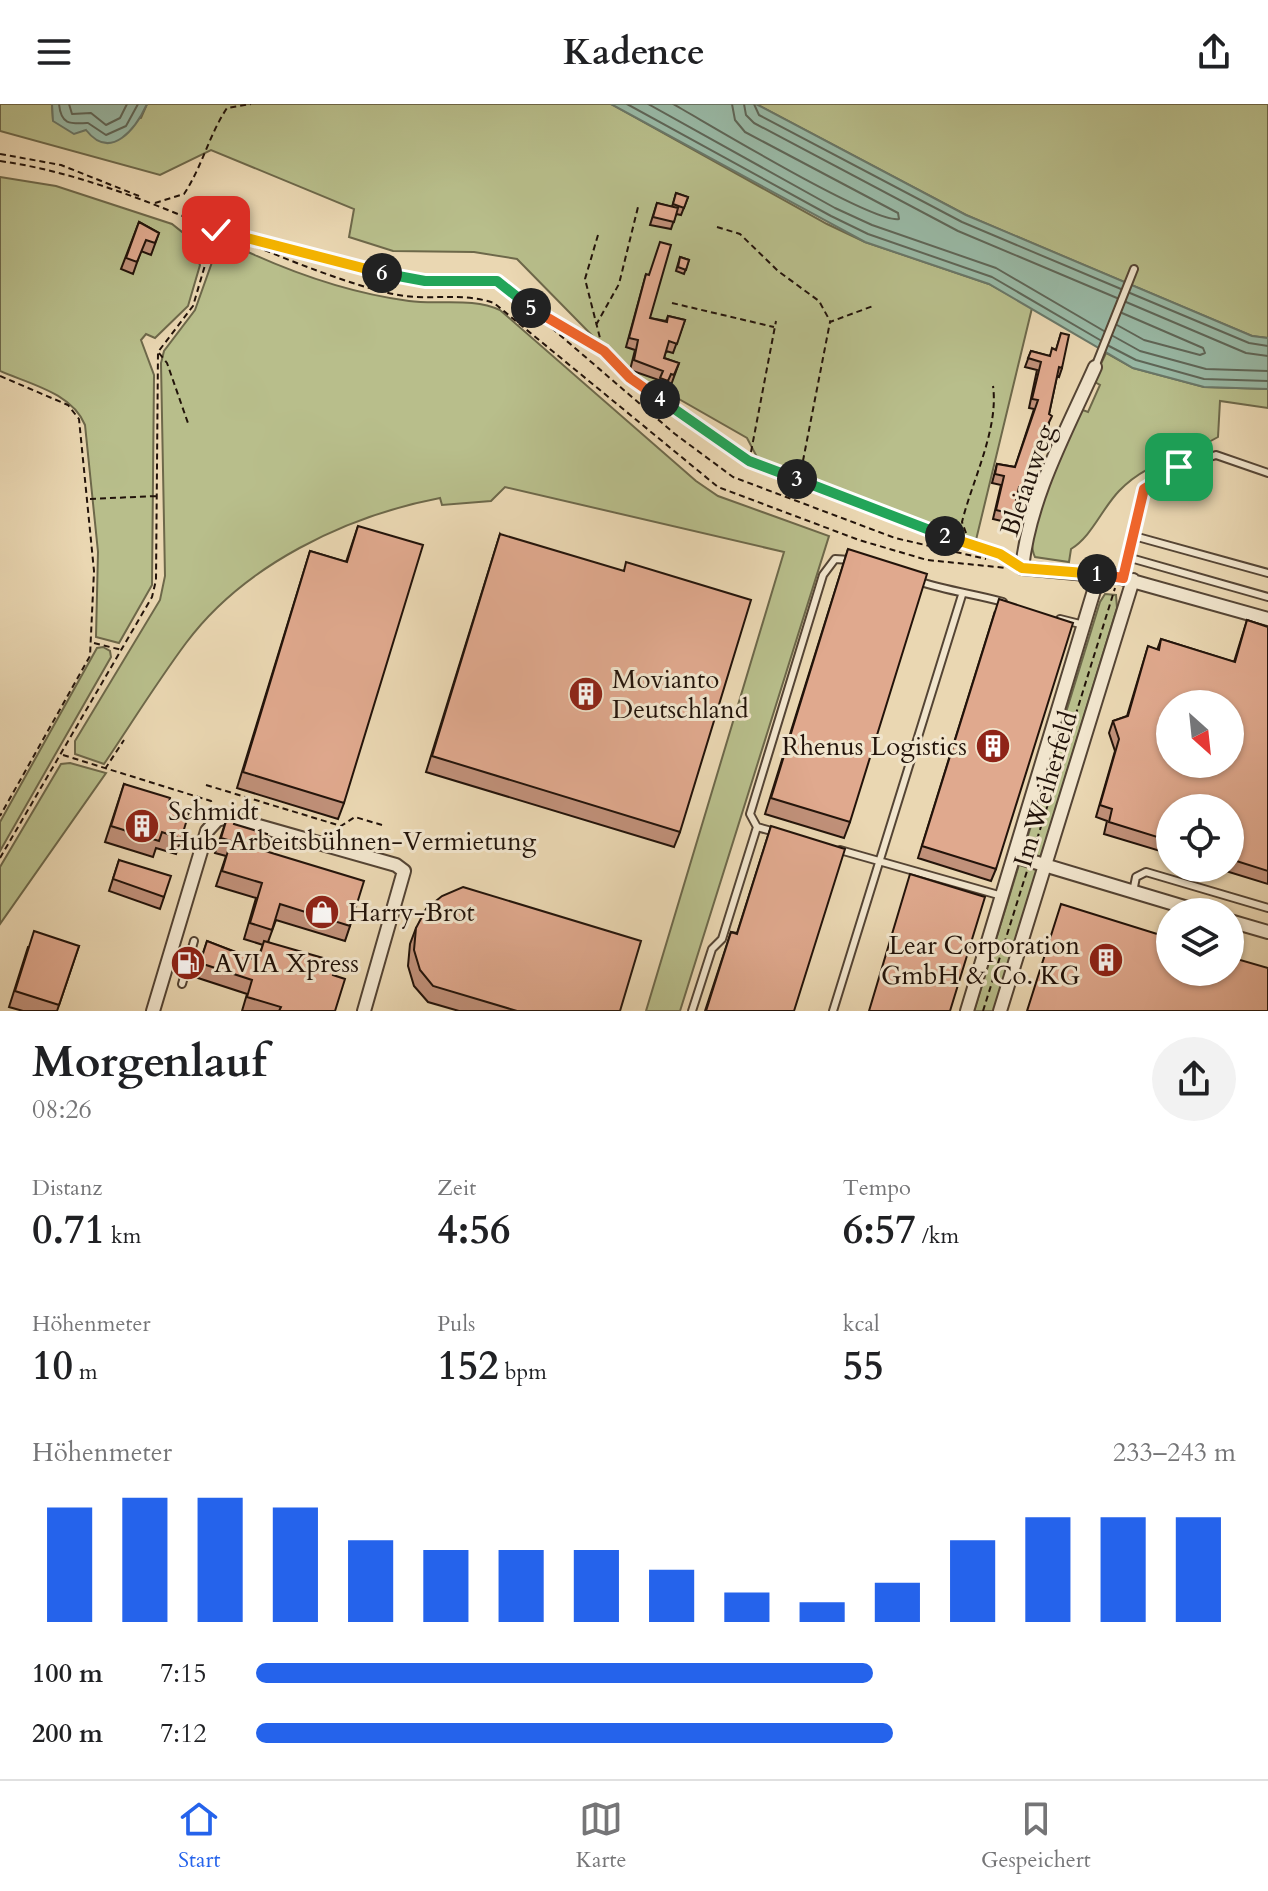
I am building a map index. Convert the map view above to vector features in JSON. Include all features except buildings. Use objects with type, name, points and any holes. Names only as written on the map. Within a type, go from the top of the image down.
[{"type":"street","name":"Bleiauweg","points":[[1022,568],[1026,537],[1041,489],[1095,367]]},
{"type":"street","points":[[1022,568],[1128,579],[1268,619]]},
{"type":"street","name":"Im Weiherfeld","points":[[967,1011],[1099,574]]},
{"type":"street","name":"Im Weiherfeld","points":[[1000,1011],[1128,579]]},
{"type":"street","points":[[153,1011],[207,831],[217,820],[227,817],[396,865],[404,871],[364,1011]]},
{"type":"street","points":[[1014,856],[1156,899]]},
{"type":"street","points":[[1244,925],[1268,932]]},
{"type":"lane","points":[[1095,367],[1134,269]]},
{"type":"lane","name":"Bleiauweg","points":[[604,351],[630,378],[749,461],[1000,554],[1022,568]]},
{"type":"lane","points":[[1128,579],[1127,557],[1144,489],[1179,467],[1216,455],[1268,473]]},
{"type":"lane","points":[[1134,536],[1268,573]]},
{"type":"lane","points":[[1127,557],[1268,597]]},
{"type":"lane","points":[[787,836],[757,827],[750,814],[823,575],[835,559],[857,563]]},
{"type":"lane","points":[[902,577],[962,595],[976,594],[1007,603]]},
{"type":"lane","points":[[833,1011],[962,595]]},
{"type":"lane","points":[[1053,617],[1084,625]]},
{"type":"lane","points":[[692,1011],[712,949],[722,939],[757,827]]},
{"type":"lane","name":"Im Weiherfeld","points":[[833,848],[1002,896]]},
{"type":"lane","points":[[1133,892],[1136,877],[1146,872],[1268,908]]},
{"type":"lane","points":[[182,984],[194,941]]},
{"type":"path","points":[[154,204],[157,199],[174,199],[184,194],[207,149],[212,130],[227,108],[251,104]]},
{"type":"path","points":[[0,154],[61,165],[133,190],[141,197]]},
{"type":"path","points":[[0,161],[42,167],[141,197],[295,264],[373,289],[413,297],[465,296],[494,303],[718,487],[859,540],[927,560],[1022,568]]},
{"type":"path","points":[[596,325],[619,284],[638,207]]},
{"type":"path","points":[[717,227],[740,234],[778,271],[819,301],[830,322],[799,480]]},
{"type":"path","points":[[0,858],[152,597],[156,580],[158,352],[193,306],[216,230]]},
{"type":"path","points":[[230,234],[242,234],[378,272],[425,281],[497,281],[675,434],[733,477],[895,538],[1022,568]]},
{"type":"path","points":[[598,235],[585,279],[604,351]]},
{"type":"path","points":[[672,303],[775,328]]},
{"type":"path","points":[[830,322],[873,306]]},
{"type":"path","points":[[540,316],[604,351]]},
{"type":"path","points":[[749,461],[776,321]]},
{"type":"path","points":[[158,352],[167,363],[189,426]]},
{"type":"path","points":[[0,376],[75,411],[82,427],[94,571],[90,656],[0,816]]},
{"type":"path","points":[[977,547],[962,522],[978,481],[995,400],[993,386]]},
{"type":"path","points":[[89,499],[157,496]]},
{"type":"path","name":"Im Weiherfeld","points":[[1032,853],[1112,595]]},
{"type":"path","points":[[93,643],[122,650]]},
{"type":"path","points":[[105,769],[124,740]]},
{"type":"path","points":[[61,754],[211,801],[217,820]]},
{"type":"path","points":[[206,785],[341,826],[355,817],[382,825]]},
{"type":"path","name":"Im Weiherfeld","points":[[983,1011],[1028,866]]},
{"type":"path","points":[[1014,881],[1032,885]]},
{"type":"green space","points":[[0,104],[52,104],[53,120],[86,130],[141,118],[147,104],[611,104],[827,224],[865,242],[989,284],[1032,308],[976,540],[921,523],[758,459],[747,438],[677,398],[665,397],[626,370],[517,259],[474,252],[393,251],[349,237],[354,209],[211,150],[160,175],[0,131]]},
{"type":"green space","points":[[756,104],[1268,104],[1268,338],[1252,336],[966,215]]},
{"type":"green space","points":[[0,177],[56,186],[172,224],[187,236],[200,265],[188,306],[155,338],[146,334],[141,340],[154,375],[152,585],[119,643],[96,637],[98,552],[85,425],[79,414],[60,397],[0,371]]},
{"type":"green space","points":[[233,245],[296,272],[363,293],[420,302],[467,302],[500,310],[696,481],[718,496],[829,536],[680,1011],[646,1011],[784,552],[505,487],[491,501],[442,505],[440,498],[404,506],[334,531],[300,548],[237,590],[186,643],[104,764],[75,754],[75,741],[160,600],[165,576],[161,363],[164,351],[195,310],[216,251]]},
{"type":"green space","points":[[1106,353],[1133,368],[1204,387],[1268,389],[1268,408],[1220,401],[1218,437],[1154,466],[1130,481],[1113,498],[1085,537],[1071,549],[1069,562],[1035,557],[1032,544],[1039,505],[1080,409],[1088,412],[1100,385],[1093,381]]},
{"type":"green space","points":[[1105,594],[1116,595],[1117,608],[994,1011],[974,1011],[1100,602]]},
{"type":"green space","points":[[97,648],[110,651],[111,657],[0,851],[0,822]]},
{"type":"green space","points":[[70,763],[106,773],[0,924],[0,867],[61,764]]},
{"type":"water","points":[[52,104],[147,104],[122,138],[105,143],[86,130],[74,134],[53,121]]},
{"type":"water","points":[[611,104],[756,104],[966,215],[1252,336],[1268,338],[1268,389],[1204,387],[1133,368],[989,284],[865,242]]},
{"type":"place","name":"Movianto Deutschland","points":[[586,694]]},
{"type":"place","name":"Rhenus Logistics","points":[[993,746]]},
{"type":"place","name":"Schmidt Hub-Arbeitsbühnen-Vermietung","points":[[142,826]]},
{"type":"place","name":"Harry-Brot","points":[[322,912]]},
{"type":"place","name":"Lear Corporation GmbH & Co. KG","points":[[1106,960]]},
{"type":"place","name":"AVIA Xpress","points":[[188,963]]},
{"type":"route","points":[[216,230],[425,281],[497,281],[540,316],[604,351],[630,378],[749,461],[943,536],[1000,554],[1022,568],[1123,578],[1144,489],[1179,467]]}]
